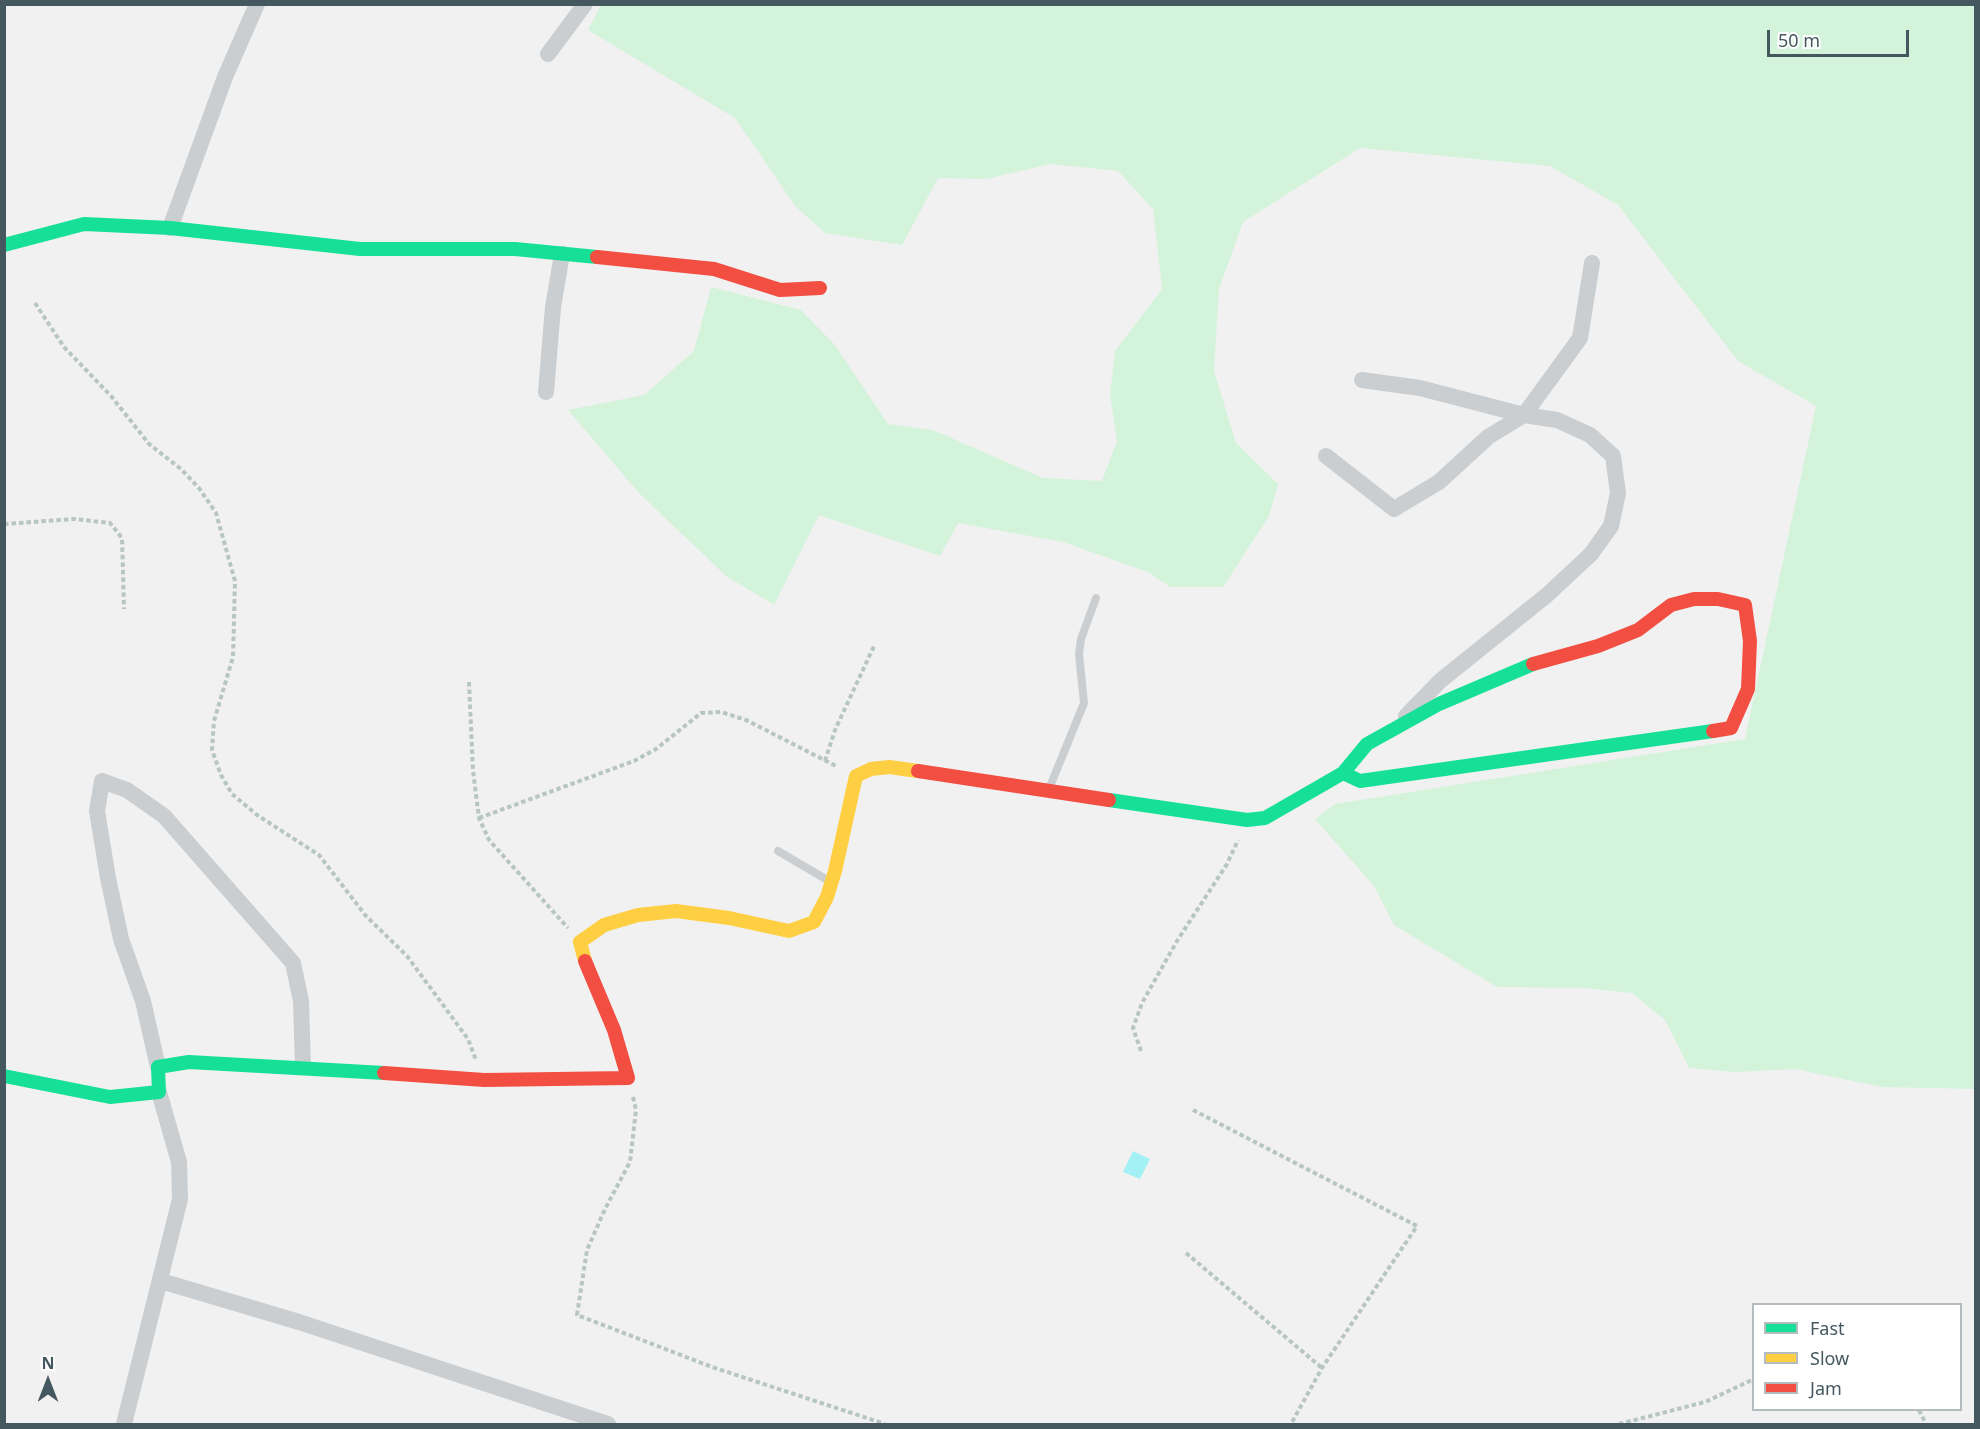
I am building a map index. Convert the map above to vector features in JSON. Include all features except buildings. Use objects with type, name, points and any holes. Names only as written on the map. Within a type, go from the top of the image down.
[{"type":"street","points":[[170,228],[225,78],[257,4]]},
{"type":"street","points":[[548,54],[585,4]]},
{"type":"street","points":[[4,244],[84,224],[170,228],[360,249],[515,249],[714,269],[780,290],[820,288]]},
{"type":"street","points":[[546,392],[553,307],[562,254]]},
{"type":"street","points":[[1326,456],[1394,509],[1439,482],[1488,437],[1524,415],[1580,338],[1592,263]]},
{"type":"street","points":[[1362,380],[1420,388],[1524,415],[1557,420],[1590,435],[1612,456],[1618,493],[1611,526],[1591,554],[1547,595],[1440,681],[1397,725]]},
{"type":"street","points":[[158,1067],[189,1062],[303,1067],[484,1080],[628,1078],[614,1030],[590,977],[580,942],[604,925],[627,918],[676,911],[729,918],[789,931],[814,922],[832,882],[850,791],[856,776],[871,769],[889,767],[1246,820],[1265,818],[1343,773],[1367,744],[1397,725],[1439,704],[1548,658],[1598,646],[1638,630],[1671,606],[1694,599],[1718,599],[1745,605],[1750,641],[1748,689],[1731,729],[1360,781],[1343,773]]},
{"type":"street","points":[[124,1425],[180,1199],[179,1162],[159,1092],[158,1067],[143,1001],[121,939],[108,878],[97,811],[102,782],[127,790],[164,816],[293,963],[301,1001],[303,1067]]},
{"type":"street","points":[[4,1076],[110,1097],[159,1092]]},
{"type":"street","points":[[161,1281],[299,1322],[608,1425]]},
{"type":"lane","points":[[1049,789],[1084,703],[1079,654],[1081,639],[1096,598]]},
{"type":"lane","points":[[777,852],[832,882]]},
{"type":"path","points":[[35,303],[64,347],[111,396],[149,444],[181,469],[199,488],[216,513],[235,580],[233,657],[214,721],[212,750],[221,775],[232,794],[257,815],[319,855],[366,916],[407,956],[468,1039],[484,1080]]},
{"type":"path","points":[[4,524],[75,519],[110,523],[122,538],[124,609]]},
{"type":"path","points":[[825,761],[835,730],[875,644]]},
{"type":"path","points":[[469,682],[473,771],[479,818],[489,840],[580,942]]},
{"type":"path","points":[[479,818],[634,761],[656,749],[701,713],[722,712],[746,720],[856,776]]},
{"type":"path","points":[[1142,1051],[1133,1028],[1142,1003],[1177,941],[1227,864],[1246,820]]},
{"type":"path","points":[[628,1078],[636,1110],[630,1162],[605,1209],[587,1251],[577,1316],[712,1367],[885,1425]]},
{"type":"path","points":[[1193,1110],[1417,1226],[1322,1368],[1291,1425]]},
{"type":"path","points":[[1186,1253],[1322,1368]]},
{"type":"path","points":[[1619,1425],[1705,1402],[1752,1380]]},
{"type":"path","points":[[1919,1411],[1926,1425]]},
{"type":"green space","points":[[601,5],[1975,5],[1975,1089],[1882,1087],[1795,1069],[1736,1072],[1689,1068],[1665,1020],[1632,993],[1584,988],[1497,987],[1394,925],[1374,886],[1315,819],[1335,804],[1745,739],[1816,406],[1738,361],[1618,205],[1550,166],[1360,148],[1243,222],[1219,289],[1214,371],[1236,443],[1278,484],[1269,516],[1223,587],[1170,587],[1148,572],[1063,542],[958,523],[940,556],[819,515],[774,605],[726,576],[638,492],[568,410],[644,395],[694,351],[711,287],[801,310],[834,344],[888,424],[933,430],[1043,478],[1102,481],[1117,441],[1110,394],[1115,351],[1162,289],[1153,209],[1118,171],[1051,164],[986,179],[938,178],[902,245],[825,233],[796,207],[735,118],[588,30]]},
{"type":"water","points":[[1133,1151],[1150,1159],[1140,1179],[1123,1172]]},
{"type":"traffic: fast","points":[[4,245],[84,224],[170,228],[360,249],[515,249],[597,257]]},
{"type":"traffic: fast","points":[[1109,800],[1247,820],[1265,818],[1343,773],[1367,744],[1439,704],[1533,664]]},
{"type":"traffic: fast","points":[[1343,773],[1360,781],[1713,731]]},
{"type":"traffic: fast","points":[[4,1076],[110,1097],[159,1092],[158,1067],[189,1062],[384,1073]]},
{"type":"traffic: slow","points":[[585,961],[580,942],[604,925],[638,915],[676,911],[729,918],[789,931],[814,922],[827,897],[835,871],[856,776],[871,769],[889,767],[918,771]]},
{"type":"traffic: jam","points":[[597,257],[714,269],[780,290],[820,288]]},
{"type":"traffic: jam","points":[[1533,664],[1598,646],[1638,630],[1671,605],[1694,599],[1718,599],[1745,605],[1750,641],[1748,689],[1731,728],[1713,731]]},
{"type":"traffic: jam","points":[[918,771],[1109,800]]},
{"type":"traffic: jam","points":[[384,1073],[484,1080],[628,1078],[614,1030],[585,961]]}]
